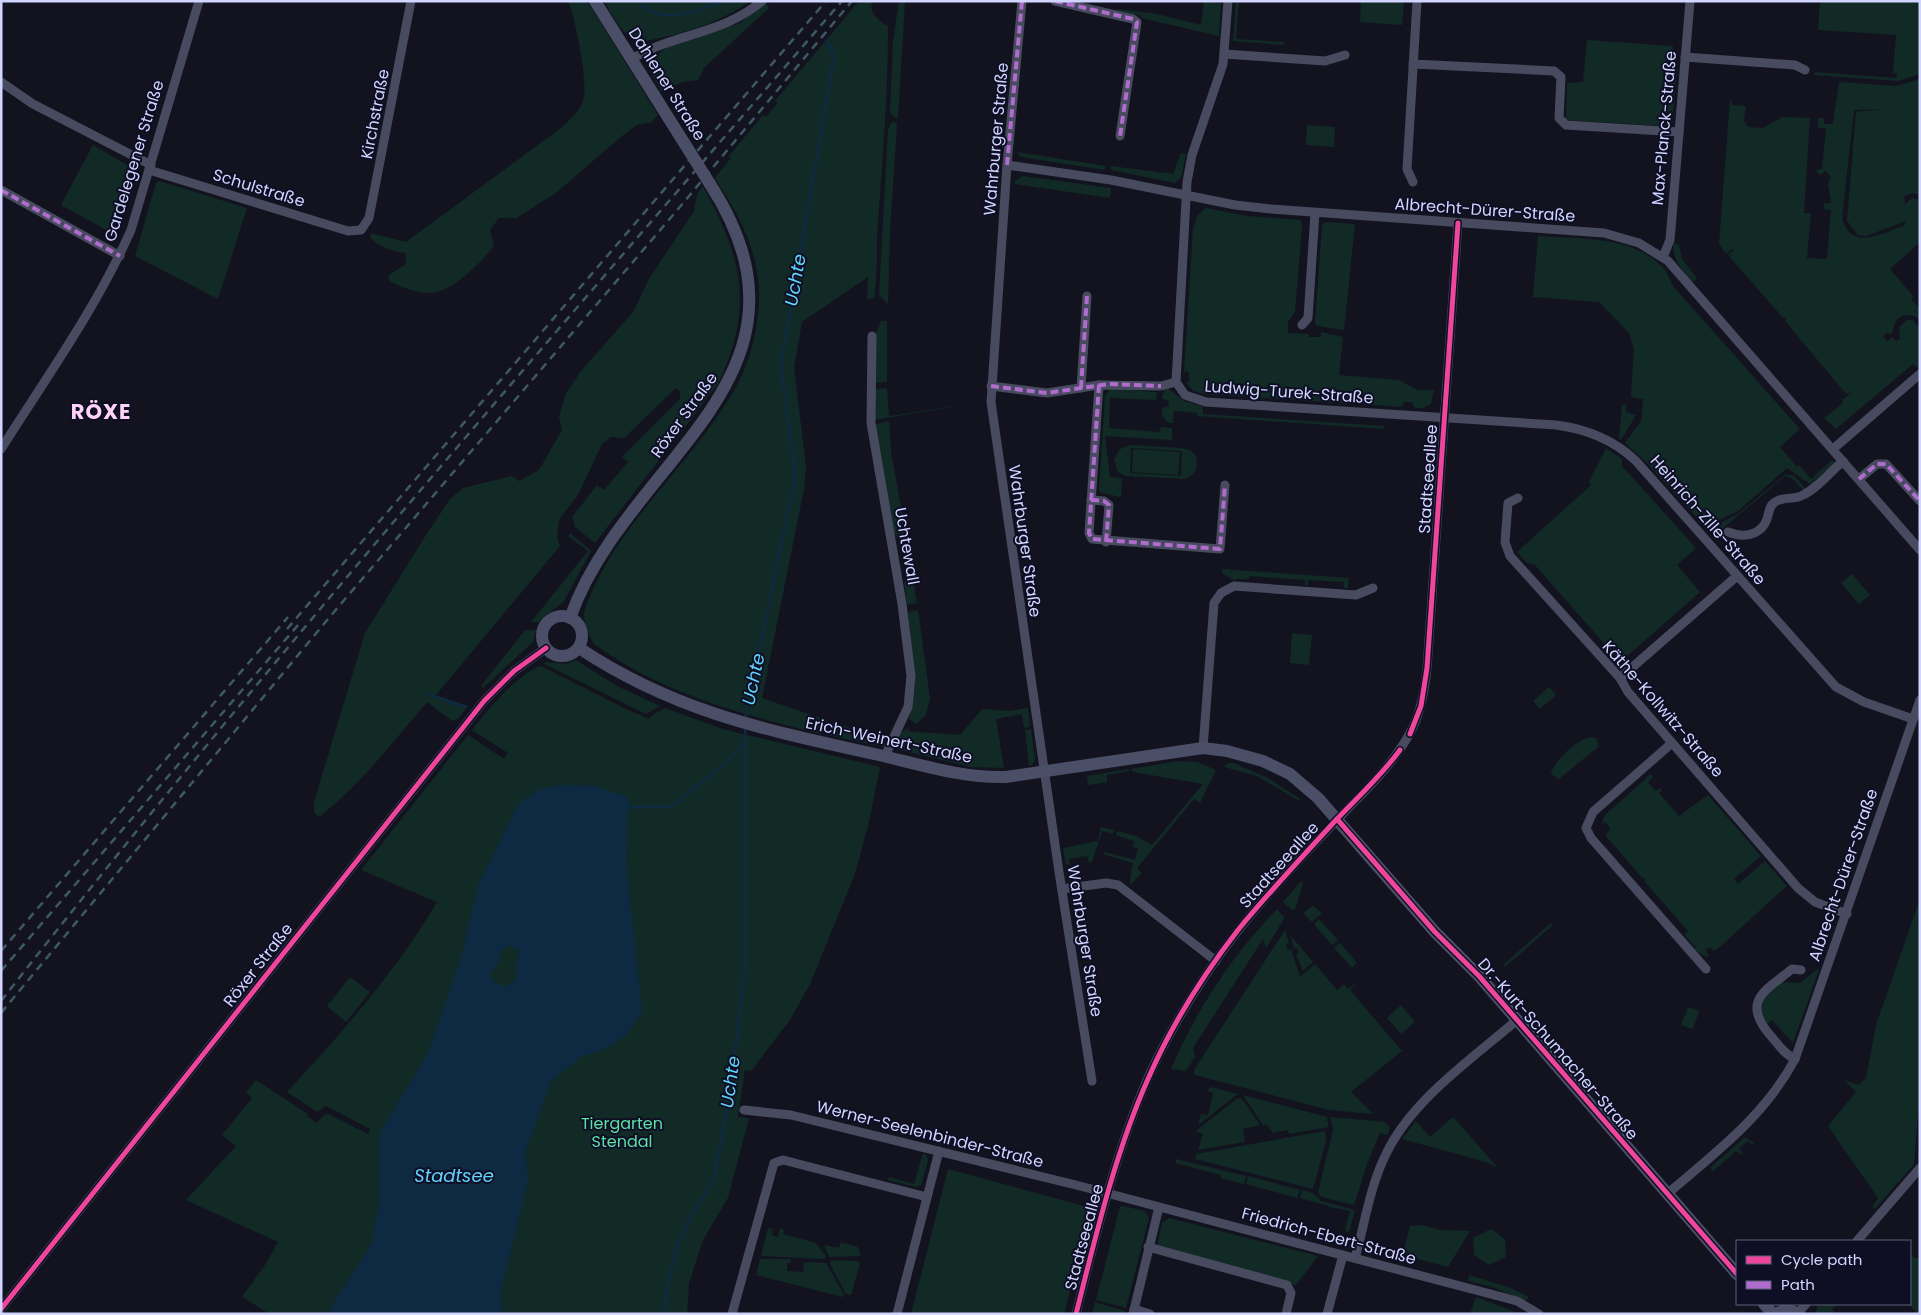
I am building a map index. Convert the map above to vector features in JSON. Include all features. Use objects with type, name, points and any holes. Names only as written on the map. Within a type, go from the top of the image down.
[{"type":"street","name":"Gardelegener Straße","points":[[1,449],[120,256],[131,230],[199,1]]},
{"type":"street","name":"Kirchstraße","points":[[361,230],[369,218],[412,1]]},
{"type":"street","name":"Dahlener Straße","points":[[596,1],[710,184]]},
{"type":"street","points":[[632,60],[652,49],[737,20],[762,1]]},
{"type":"street","name":"Wahrburger Straße","points":[[1022,1],[1007,165],[991,386],[992,415],[1044,773],[1092,1081]]},
{"type":"street","points":[[1055,1],[1133,19],[1137,22],[1120,136]]},
{"type":"street","points":[[991,386],[1047,393],[1099,385],[1160,386],[1176,382],[1187,195],[1192,155],[1214,94],[1224,54],[1228,1]]},
{"type":"street","points":[[1413,182],[1407,169],[1417,1]]},
{"type":"street","name":"Max-Planck-Straße","points":[[1663,257],[1670,240],[1690,1]]},
{"type":"street","points":[[1224,54],[1325,61],[1346,55]]},
{"type":"street","points":[[1685,57],[1795,65],[1805,70]]},
{"type":"street","points":[[1413,64],[1554,71],[1561,77],[1559,118],[1566,125],[1679,132]]},
{"type":"street","name":"Schulstraße","points":[[1,82],[33,104],[150,168],[348,231],[361,230]]},
{"type":"street","name":"Albrecht-Dürer-Straße","points":[[1007,165],[1111,180],[1235,205],[1315,213],[1604,233],[1634,241],[1663,257],[1920,550]]},
{"type":"street","name":"Röxer Straße","points":[[570,618],[584,583],[601,553],[714,406],[730,379],[742,348],[749,306],[747,268],[735,228],[710,184]]},
{"type":"street","points":[[1,190],[120,256]]},
{"type":"street","points":[[1302,325],[1308,318],[1315,213]]},
{"type":"street","name":"Stadtseeallee","points":[[1076,1314],[1108,1194],[1148,1078],[1179,1018],[1216,961],[1252,914],[1392,760],[1413,728],[1421,706],[1427,668],[1458,223]]},
{"type":"street","points":[[1081,388],[1087,296]]},
{"type":"street","name":"Uchtewall","points":[[872,336],[871,423],[902,604],[911,676],[908,707],[885,756]]},
{"type":"street","points":[[1833,449],[1920,374]]},
{"type":"street","name":"Ludwig-Turek-Straße","points":[[1176,382],[1185,395],[1206,402],[1445,418]]},
{"type":"street","points":[[1099,385],[1090,537],[1106,542],[1220,549],[1225,485]]},
{"type":"street","name":"Heinrich-Zille-Straße","points":[[1445,418],[1569,427],[1601,436],[1619,447],[1636,461],[1836,687],[1864,702],[1913,719]]},
{"type":"street","points":[[1728,532],[1741,536],[1755,533],[1764,524],[1772,504],[1780,499],[1805,494],[1843,461]]},
{"type":"street","points":[[1859,479],[1877,464],[1886,464],[1920,501]]},
{"type":"street","name":"Käthe-Kollwitz-Straße","points":[[1518,498],[1508,503],[1505,542],[1510,556],[1620,678],[1628,692],[1798,888],[1815,902],[1847,914]]},
{"type":"street","points":[[1091,500],[1104,501],[1109,506],[1106,542]]},
{"type":"street","points":[[1620,678],[1738,576]]},
{"type":"street","points":[[1202,748],[1214,603],[1221,594],[1234,586],[1356,595],[1373,588]]},
{"type":"street","points":[[559,617],[570,618],[578,624],[581,630],[582,641],[579,648],[570,655],[562,656],[551,653],[546,648],[542,638],[546,624],[559,617]]},
{"type":"street","name":"Röxer Straße","points":[[1,1309],[484,701],[514,671],[546,648]]},
{"type":"street","name":"Erich-Weinert-Straße","points":[[579,648],[608,667],[651,690],[692,707],[739,723],[885,756],[937,770],[976,776],[1006,777],[1044,773],[1202,748],[1248,756],[1278,768],[1306,787],[1337,819]]},
{"type":"street","name":"Albrecht-Dürer-Straße","points":[[1667,1194],[1751,1120],[1774,1094],[1795,1059],[1920,700]]},
{"type":"street","points":[[1672,743],[1593,812],[1586,828],[1591,838],[1706,969]]},
{"type":"street","name":"Dr.-Kurt-Schumacher-Straße","points":[[1337,819],[1429,924],[1517,1020],[1736,1273]]},
{"type":"street","points":[[1062,889],[1106,883],[1118,885],[1216,961]]},
{"type":"street","name":"Albrecht-Dürer-Straße","points":[[1795,1059],[1785,1052],[1759,1022],[1756,1006],[1762,994],[1769,987],[1792,969],[1801,970]]},
{"type":"street","points":[[1356,1258],[1378,1174],[1386,1154],[1400,1129],[1414,1111],[1517,1020]]},
{"type":"street","name":"Werner-Seelenbinder-Straße","points":[[744,1110],[791,1115],[1108,1194]]},
{"type":"street","points":[[896,1314],[939,1151]]},
{"type":"street","points":[[732,1314],[774,1163],[783,1160],[927,1197]]},
{"type":"street","points":[[1858,1240],[1920,1168]]},
{"type":"street","name":"Friedrich-Ebert-Straße","points":[[1108,1194],[1502,1297],[1517,1302],[1539,1314]]},
{"type":"street","points":[[1150,1314],[1133,1312],[1159,1206]]},
{"type":"street","points":[[1148,1247],[1287,1285],[1291,1293],[1286,1314]]},
{"type":"street","points":[[1327,1314],[1344,1255]]},
{"type":"street","points":[[1765,1305],[1774,1314],[1787,1309],[1799,1314]]},
{"type":"green space","points":[[568,1],[587,1],[658,115],[652,122],[637,125],[557,192],[517,218],[499,218],[490,230],[494,246],[474,268],[447,288],[438,292],[419,292],[389,281],[389,275],[406,264],[405,253],[382,246],[370,237],[371,233],[406,242],[561,128],[579,109],[584,93],[583,67]]},
{"type":"green space","points":[[604,1],[750,1],[726,16],[700,27],[646,41],[638,40],[626,33],[620,27]]},
{"type":"green space","points":[[859,1],[873,1],[873,12],[878,19],[888,26],[886,99],[874,298],[867,299],[868,277],[802,322],[794,368],[806,466],[804,489],[762,698],[826,720],[821,734],[731,710],[648,677],[594,644],[585,622],[584,612],[594,587],[625,535],[720,413],[742,376],[751,352],[759,301],[754,259],[750,244],[738,217],[715,178],[731,158],[729,156],[763,115],[766,117],[778,103],[775,101]]},
{"type":"green space","points":[[899,1],[905,1],[898,119],[891,115],[890,111],[893,42]]},
{"type":"green space","points":[[1204,1],[1221,3],[1219,36],[1141,18],[1141,15],[1116,12],[1117,9],[1157,14],[1201,25]]},
{"type":"green space","points":[[1236,1],[1239,1],[1236,39],[1284,42],[1283,45],[1233,41]]},
{"type":"green space","points":[[1361,1],[1404,1],[1402,25],[1360,22]]},
{"type":"green space","points":[[1820,1],[1920,1],[1920,74],[1898,81],[1814,75],[1815,72],[1897,78],[1897,74],[1893,73],[1896,35],[1818,30]]},
{"type":"green space","points":[[766,3],[769,8],[704,68],[698,80],[683,82],[661,91],[650,71],[656,56],[669,46],[740,23]]},
{"type":"green space","points":[[1587,40],[1673,46],[1672,68],[1677,69],[1672,123],[1665,126],[1566,120],[1567,83],[1583,82]]},
{"type":"green space","points":[[1920,79],[1920,196],[1913,193],[1904,196],[1905,204],[1912,198],[1920,200],[1920,242],[1890,269],[1914,297],[1911,299],[1920,309],[1920,319],[1909,315],[1900,317],[1890,335],[1888,332],[1883,336],[1887,341],[1892,337],[1896,341],[1900,339],[1899,327],[1907,320],[1912,320],[1920,328],[1920,370],[1913,364],[1836,429],[1824,418],[1843,403],[1842,400],[1852,392],[1846,394],[1785,321],[1787,317],[1783,318],[1728,255],[1734,250],[1732,249],[1726,254],[1719,244],[1730,99],[1733,105],[1746,106],[1744,121],[1748,127],[1763,128],[1782,117],[1810,118],[1804,213],[1811,213],[1807,258],[1827,259],[1831,210],[1824,209],[1824,203],[1831,203],[1828,184],[1831,177],[1826,171],[1820,175],[1816,170],[1822,169],[1826,128],[1818,128],[1818,118],[1824,118],[1824,124],[1833,124],[1839,82],[1896,86]],"holes":[[[1882,109],[1856,112],[1847,221],[1858,235],[1866,236],[1906,221],[1903,226],[1868,238],[1853,235],[1847,229],[1842,219],[1854,110]]]},
{"type":"green space","points":[[891,123],[897,123],[890,231],[888,304],[879,295],[888,129]]},
{"type":"green space","points":[[1307,125],[1335,127],[1334,147],[1306,145]]},
{"type":"green space","points":[[93,145],[132,168],[110,232],[61,205]]},
{"type":"green space","points":[[1017,152],[1106,166],[1105,170],[1027,158],[1019,156]]},
{"type":"green space","points":[[1181,153],[1186,154],[1181,178],[1175,183],[1111,170],[1111,166],[1173,174]]},
{"type":"green space","points":[[1023,176],[1111,188],[1110,198],[1014,184],[1016,180]]},
{"type":"green space","points":[[159,181],[247,208],[218,299],[135,256],[156,183]]},
{"type":"green space","points":[[703,186],[727,236],[735,260],[739,283],[740,306],[737,330],[730,356],[718,384],[595,543],[575,527],[572,517],[597,485],[604,490],[628,462],[622,457],[680,399],[680,391],[676,388],[624,438],[611,437],[602,444],[579,493],[559,520],[557,537],[560,546],[436,695],[468,706],[458,719],[452,721],[427,702],[362,777],[319,817],[314,812],[314,802],[365,633],[450,499],[463,488],[512,476],[519,481],[539,470],[562,430],[559,417],[566,393],[581,371],[633,312],[649,279],[694,211],[697,194]]},
{"type":"green space","points":[[1206,208],[1248,216],[1301,220],[1295,312],[1288,322],[1288,333],[1309,334],[1309,337],[1321,337],[1321,332],[1343,337],[1339,375],[1399,380],[1417,390],[1434,390],[1431,404],[1423,408],[1415,408],[1412,402],[1404,402],[1402,407],[1204,394],[1193,391],[1186,383],[1190,381],[1188,371],[1184,372],[1193,228],[1198,215]]},
{"type":"green space","points":[[1325,222],[1355,224],[1344,330],[1315,324],[1322,225]]},
{"type":"green space","points":[[1538,236],[1588,239],[1622,244],[1652,258],[1665,271],[1673,286],[1800,429],[1780,447],[1797,467],[1799,465],[1811,479],[1832,460],[1835,463],[1810,484],[1787,468],[1738,511],[1717,521],[1707,529],[1645,461],[1625,443],[1641,421],[1643,399],[1631,397],[1634,349],[1629,333],[1599,302],[1533,297]]},
{"type":"green space","points":[[1674,243],[1679,245],[1682,259],[1697,278],[1693,282],[1676,259]]},
{"type":"green space","points":[[881,321],[887,321],[887,382],[874,383],[876,334]]},
{"type":"green space","points":[[887,388],[889,416],[976,403],[874,420],[874,389]]},
{"type":"green space","points":[[1168,388],[1184,401],[1203,406],[1203,414],[1384,426],[1384,429],[1197,416],[1197,413],[1174,411],[1173,423],[1169,423],[1162,416],[1162,408],[1168,406],[1169,401],[1162,398],[1164,390]]},
{"type":"green space","points":[[1110,389],[1157,392],[1156,400],[1110,398],[1109,428],[1160,432],[1161,427],[1172,428],[1172,440],[1105,436],[1110,477],[1122,478],[1121,497],[1101,493],[1099,490],[1105,396]]},
{"type":"green space","points":[[1626,404],[1626,412],[1636,415],[1621,440],[1619,438],[1622,405]]},
{"type":"green space","points":[[889,421],[891,452],[907,540],[899,539],[892,530],[874,425]]},
{"type":"green space","points":[[1131,445],[1182,448],[1190,450],[1196,456],[1196,467],[1194,473],[1185,479],[1125,476],[1118,472],[1114,460],[1120,449]],"holes":[[[1131,448],[1182,451],[1181,476],[1130,473]]]},
{"type":"green space","points":[[1606,448],[1622,459],[1622,466],[1696,548],[1677,565],[1700,592],[1625,658],[1626,665],[1621,668],[1613,663],[1617,658],[1534,564],[1527,563],[1517,552],[1591,485],[1589,482]]},
{"type":"green space","points":[[1133,449],[1180,452],[1178,475],[1132,472]]},
{"type":"green space","points":[[1786,474],[1794,476],[1806,489],[1804,491],[1792,478],[1785,476],[1722,529],[1719,524],[1739,513]]},
{"type":"green space","points":[[570,533],[591,551],[563,603],[539,622],[531,622],[588,551],[568,536]]},
{"type":"green space","points":[[1222,569],[1349,578],[1348,588],[1344,588],[1344,582],[1308,580],[1308,586],[1305,585],[1305,580],[1249,576],[1249,579],[1235,579],[1235,581],[1222,573]]},
{"type":"green space","points":[[1852,574],[1870,595],[1859,604],[1841,583]]},
{"type":"green space","points":[[913,580],[917,603],[907,605],[904,582]]},
{"type":"green space","points":[[918,610],[930,698],[926,715],[916,724],[909,719],[915,684],[908,612]]},
{"type":"green space","points":[[525,630],[536,630],[533,642],[483,688],[481,686]]},
{"type":"green space","points":[[1292,633],[1312,635],[1309,665],[1290,663]]},
{"type":"green space","points":[[576,660],[617,686],[660,706],[646,714],[544,664],[546,662],[566,664]]},
{"type":"green space","name":"Tiergarten Stendal","points":[[541,666],[649,719],[665,708],[723,729],[880,767],[869,822],[855,874],[810,984],[790,1020],[751,1071],[745,1070],[738,1117],[749,1118],[728,1198],[703,1240],[689,1283],[687,1314],[270,1314],[242,1297],[265,1265],[278,1242],[186,1200],[236,1146],[222,1135],[252,1098],[246,1093],[256,1080],[308,1114],[307,1116],[317,1123],[324,1115],[329,1114],[368,1134],[370,1129],[326,1106],[317,1112],[287,1092],[328,1047],[386,977],[437,902],[361,870],[468,735],[504,759],[508,753],[472,730],[513,684],[532,670]]},
{"type":"green space","points":[[1549,687],[1556,695],[1540,709],[1533,701]]},
{"type":"green space","points":[[1028,708],[1030,727],[1024,728],[1022,714],[996,719],[1004,768],[971,767],[892,748],[900,733],[910,727],[907,731],[960,735],[982,709],[1010,711]]},
{"type":"green space","points":[[831,722],[887,740],[884,747],[827,735]]},
{"type":"green space","points":[[1031,729],[1035,759],[1032,765],[1029,766],[1025,730]]},
{"type":"green space","points":[[1589,737],[1596,738],[1599,746],[1559,779],[1552,775],[1551,772],[1562,756],[1577,743]]},
{"type":"green space","points":[[1178,761],[1197,762],[1216,770],[1200,803],[1194,799],[1137,868],[1142,873],[1129,886],[1133,863],[1103,854],[1104,852],[1135,860],[1138,848],[1133,847],[1134,841],[1116,835],[1117,831],[1136,836],[1152,845],[1203,784],[1133,772],[1131,769]]},
{"type":"green space","points":[[1228,763],[1233,763],[1268,778],[1300,799],[1299,801],[1257,776],[1224,767]]},
{"type":"green space","points":[[1129,769],[1129,771],[1107,775],[1107,782],[1088,785],[1087,776]]},
{"type":"green space","points":[[1651,774],[1653,777],[1648,782],[1655,791],[1660,788],[1662,790],[1659,793],[1679,816],[1708,795],[1761,856],[1734,879],[1738,884],[1765,861],[1787,886],[1722,945],[1714,951],[1710,947],[1705,950],[1709,955],[1707,957],[1694,950],[1696,948],[1685,935],[1688,931],[1645,882],[1645,878],[1643,879],[1605,835],[1611,829],[1605,822],[1601,825],[1605,815]]},
{"type":"green space","points":[[1101,827],[1114,830],[1113,834],[1102,831],[1092,862],[1089,863],[1087,856],[1069,859],[1069,865],[1066,864],[1063,848],[1098,841]]},
{"type":"green space","points":[[1301,881],[1303,884],[1295,909],[1292,910],[1283,902]]},
{"type":"green space","points":[[1920,899],[1920,1089],[1914,1164],[1875,1209],[1872,1207],[1878,1198],[1828,1126],[1856,1092],[1844,1080],[1858,1085],[1866,1078],[1876,1025]]},
{"type":"green space","points":[[1313,906],[1322,913],[1312,922],[1303,913]]},
{"type":"green space","points":[[1277,909],[1284,919],[1266,948],[1263,939],[1193,1048],[1195,1057],[1186,1071],[1171,1069],[1192,1025],[1217,984],[1245,945]]},
{"type":"green space","points":[[1319,919],[1338,940],[1332,945],[1314,924]]},
{"type":"green space","points":[[1551,923],[1553,925],[1505,967],[1504,964]]},
{"type":"green space","points":[[1285,930],[1289,943],[1286,944],[1288,950],[1291,949],[1300,977],[1315,964],[1337,990],[1344,984],[1348,989],[1358,982],[1350,990],[1402,1051],[1351,1092],[1373,1114],[1329,1110],[1195,1075],[1194,1070]]},
{"type":"green space","points":[[1290,935],[1313,962],[1303,971],[1296,955],[1299,953],[1297,947],[1294,948]]},
{"type":"green space","points":[[1340,943],[1357,963],[1352,968],[1334,948]]},
{"type":"green space","points":[[1818,969],[1793,1043],[1772,1020],[1766,1025],[1760,1012],[1761,1006],[1766,996],[1780,982],[1800,983]]},
{"type":"green space","points":[[350,977],[370,992],[346,1022],[327,1006]]},
{"type":"green space","points":[[1401,1005],[1415,1022],[1401,1034],[1387,1018]]},
{"type":"green space","points":[[1688,1007],[1699,1011],[1693,1029],[1681,1025]]},
{"type":"green space","points":[[1211,1087],[1238,1094],[1198,1125],[1201,1114],[1208,1115],[1213,1093],[1207,1091]]},
{"type":"green space","points":[[1243,1095],[1327,1117],[1329,1127],[1289,1134],[1288,1130],[1273,1133],[1266,1124],[1263,1125]]},
{"type":"green space","points":[[1238,1098],[1242,1099],[1260,1125],[1243,1129],[1245,1142],[1198,1150],[1203,1134],[1197,1132],[1197,1130]]},
{"type":"green space","points":[[1330,1117],[1385,1122],[1390,1128],[1387,1135],[1380,1133],[1368,1161],[1354,1205],[1322,1197],[1318,1193],[1333,1130]]},
{"type":"green space","points":[[1453,1117],[1498,1168],[1486,1162],[1402,1139],[1416,1121],[1430,1137]]},
{"type":"green space","points":[[1325,1131],[1326,1141],[1313,1189],[1195,1159],[1196,1154]]},
{"type":"green space","points":[[1745,1137],[1754,1143],[1753,1145],[1748,1141],[1739,1148],[1743,1153],[1741,1155],[1736,1151],[1712,1172],[1711,1167]]},
{"type":"green space","points":[[923,1153],[927,1156],[928,1161],[921,1185],[916,1187],[888,1180],[889,1177],[914,1184]]},
{"type":"green space","points":[[1176,1159],[1246,1176],[1244,1184],[1221,1178],[1221,1175],[1175,1163]]},
{"type":"green space","points":[[948,1169],[1091,1208],[1064,1314],[911,1314]]},
{"type":"green space","points":[[1248,1176],[1300,1190],[1297,1198],[1246,1184]]},
{"type":"green space","points":[[1302,1190],[1313,1193],[1321,1201],[1355,1210],[1349,1232],[1345,1231],[1350,1211],[1330,1207],[1327,1212],[1329,1206],[1300,1198]]},
{"type":"green space","points":[[1120,1207],[1145,1211],[1149,1218],[1126,1308],[1096,1300]]},
{"type":"green space","points":[[1169,1218],[1318,1256],[1296,1285],[1157,1246],[1162,1223]]},
{"type":"green space","points":[[1422,1225],[1440,1230],[1470,1231],[1448,1267],[1403,1255],[1410,1226]]},
{"type":"green space","points":[[768,1228],[773,1229],[772,1235],[778,1237],[780,1229],[784,1229],[783,1234],[816,1243],[826,1256],[824,1259],[761,1256]]},
{"type":"green space","points":[[1491,1229],[1505,1239],[1506,1257],[1489,1265],[1474,1255],[1473,1238]]},
{"type":"green space","points":[[841,1242],[858,1247],[861,1256],[829,1257],[824,1245],[839,1248]]},
{"type":"green space","points":[[1911,1256],[1920,1259],[1920,1314],[1917,1314],[1910,1305]]},
{"type":"green space","points":[[760,1259],[791,1259],[791,1263],[787,1263],[787,1271],[803,1272],[804,1262],[826,1263],[844,1295],[843,1297],[756,1275]]},
{"type":"green space","points":[[831,1260],[858,1261],[860,1263],[851,1295],[846,1294],[830,1264]]},
{"type":"green space","points":[[1469,1275],[1508,1287],[1529,1297],[1526,1301],[1493,1287],[1468,1281]]},
{"type":"green space","points":[[1476,1297],[1521,1314],[1470,1314]]},
{"type":"green space","points":[[1095,1302],[1125,1311],[1124,1314],[1092,1314]]},
{"type":"green space","points":[[1818,1305],[1837,1305],[1832,1309],[1836,1314],[1815,1314]]},
{"type":"water","name":"Stadtsee","points":[[561,785],[595,786],[628,797],[630,806],[627,813],[626,864],[642,1012],[626,1035],[607,1048],[581,1057],[551,1081],[525,1152],[528,1180],[501,1291],[502,1314],[327,1314],[372,1243],[380,1195],[380,1132],[428,1053],[462,955],[478,885],[518,804],[540,789]],"holes":[[[509,945],[520,951],[516,968],[516,979],[508,986],[499,985],[490,975],[498,963],[501,950]]]},
{"type":"waterway","points":[[638,1],[647,9],[657,14],[668,15],[692,12],[726,1]]},
{"type":"waterway","name":"Uchte","points":[[745,719],[794,484],[795,473],[781,364],[833,63],[832,49],[826,41]]},
{"type":"waterway","points":[[430,695],[466,707]]},
{"type":"waterway","name":"Uchte","points":[[664,1314],[666,1294],[676,1248],[689,1220],[714,1179],[731,1087],[745,968],[745,727]]},
{"type":"waterway","points":[[626,807],[671,807],[726,763],[742,745]]},
{"type":"railway","points":[[287,629],[826,1]]},
{"type":"railway","points":[[1,1001],[206,746],[310,621],[842,1]]},
{"type":"railway","points":[[1,1013],[328,619],[679,208],[852,1]]},
{"type":"railway","points":[[1,951],[288,617]]},
{"type":"railway","points":[[1,971],[298,625]]},
{"type":"railway","points":[[1920,1153],[1920,1184]]},
{"type":"marked path","points":[[1007,165],[1022,1]]},
{"type":"marked path","points":[[1055,1],[1133,19],[1137,22],[1120,136]]},
{"type":"marked path","points":[[1,190],[120,256]]},
{"type":"marked path","points":[[1081,388],[1087,296]]},
{"type":"marked path","points":[[991,386],[1047,393],[1109,384],[1161,386]]},
{"type":"marked path","points":[[1099,385],[1089,533],[1092,539],[1220,549],[1225,485]]},
{"type":"marked path","points":[[1859,479],[1877,464],[1886,464],[1920,501]]},
{"type":"marked path","points":[[1091,500],[1104,501],[1109,505],[1106,542]]},
{"type":"cycle path","points":[[1410,734],[1421,706],[1427,668],[1458,223]]},
{"type":"cycle path","points":[[1,1309],[484,701],[514,671],[546,648]]},
{"type":"cycle path","points":[[1076,1314],[1116,1165],[1136,1107],[1177,1020],[1212,965],[1238,930],[1336,820],[1377,778],[1400,750]]},
{"type":"cycle path","points":[[1337,819],[1435,932],[1479,976],[1736,1273]]},
{"type":"district","name":"RÖXE","points":[[101,411]]}]
